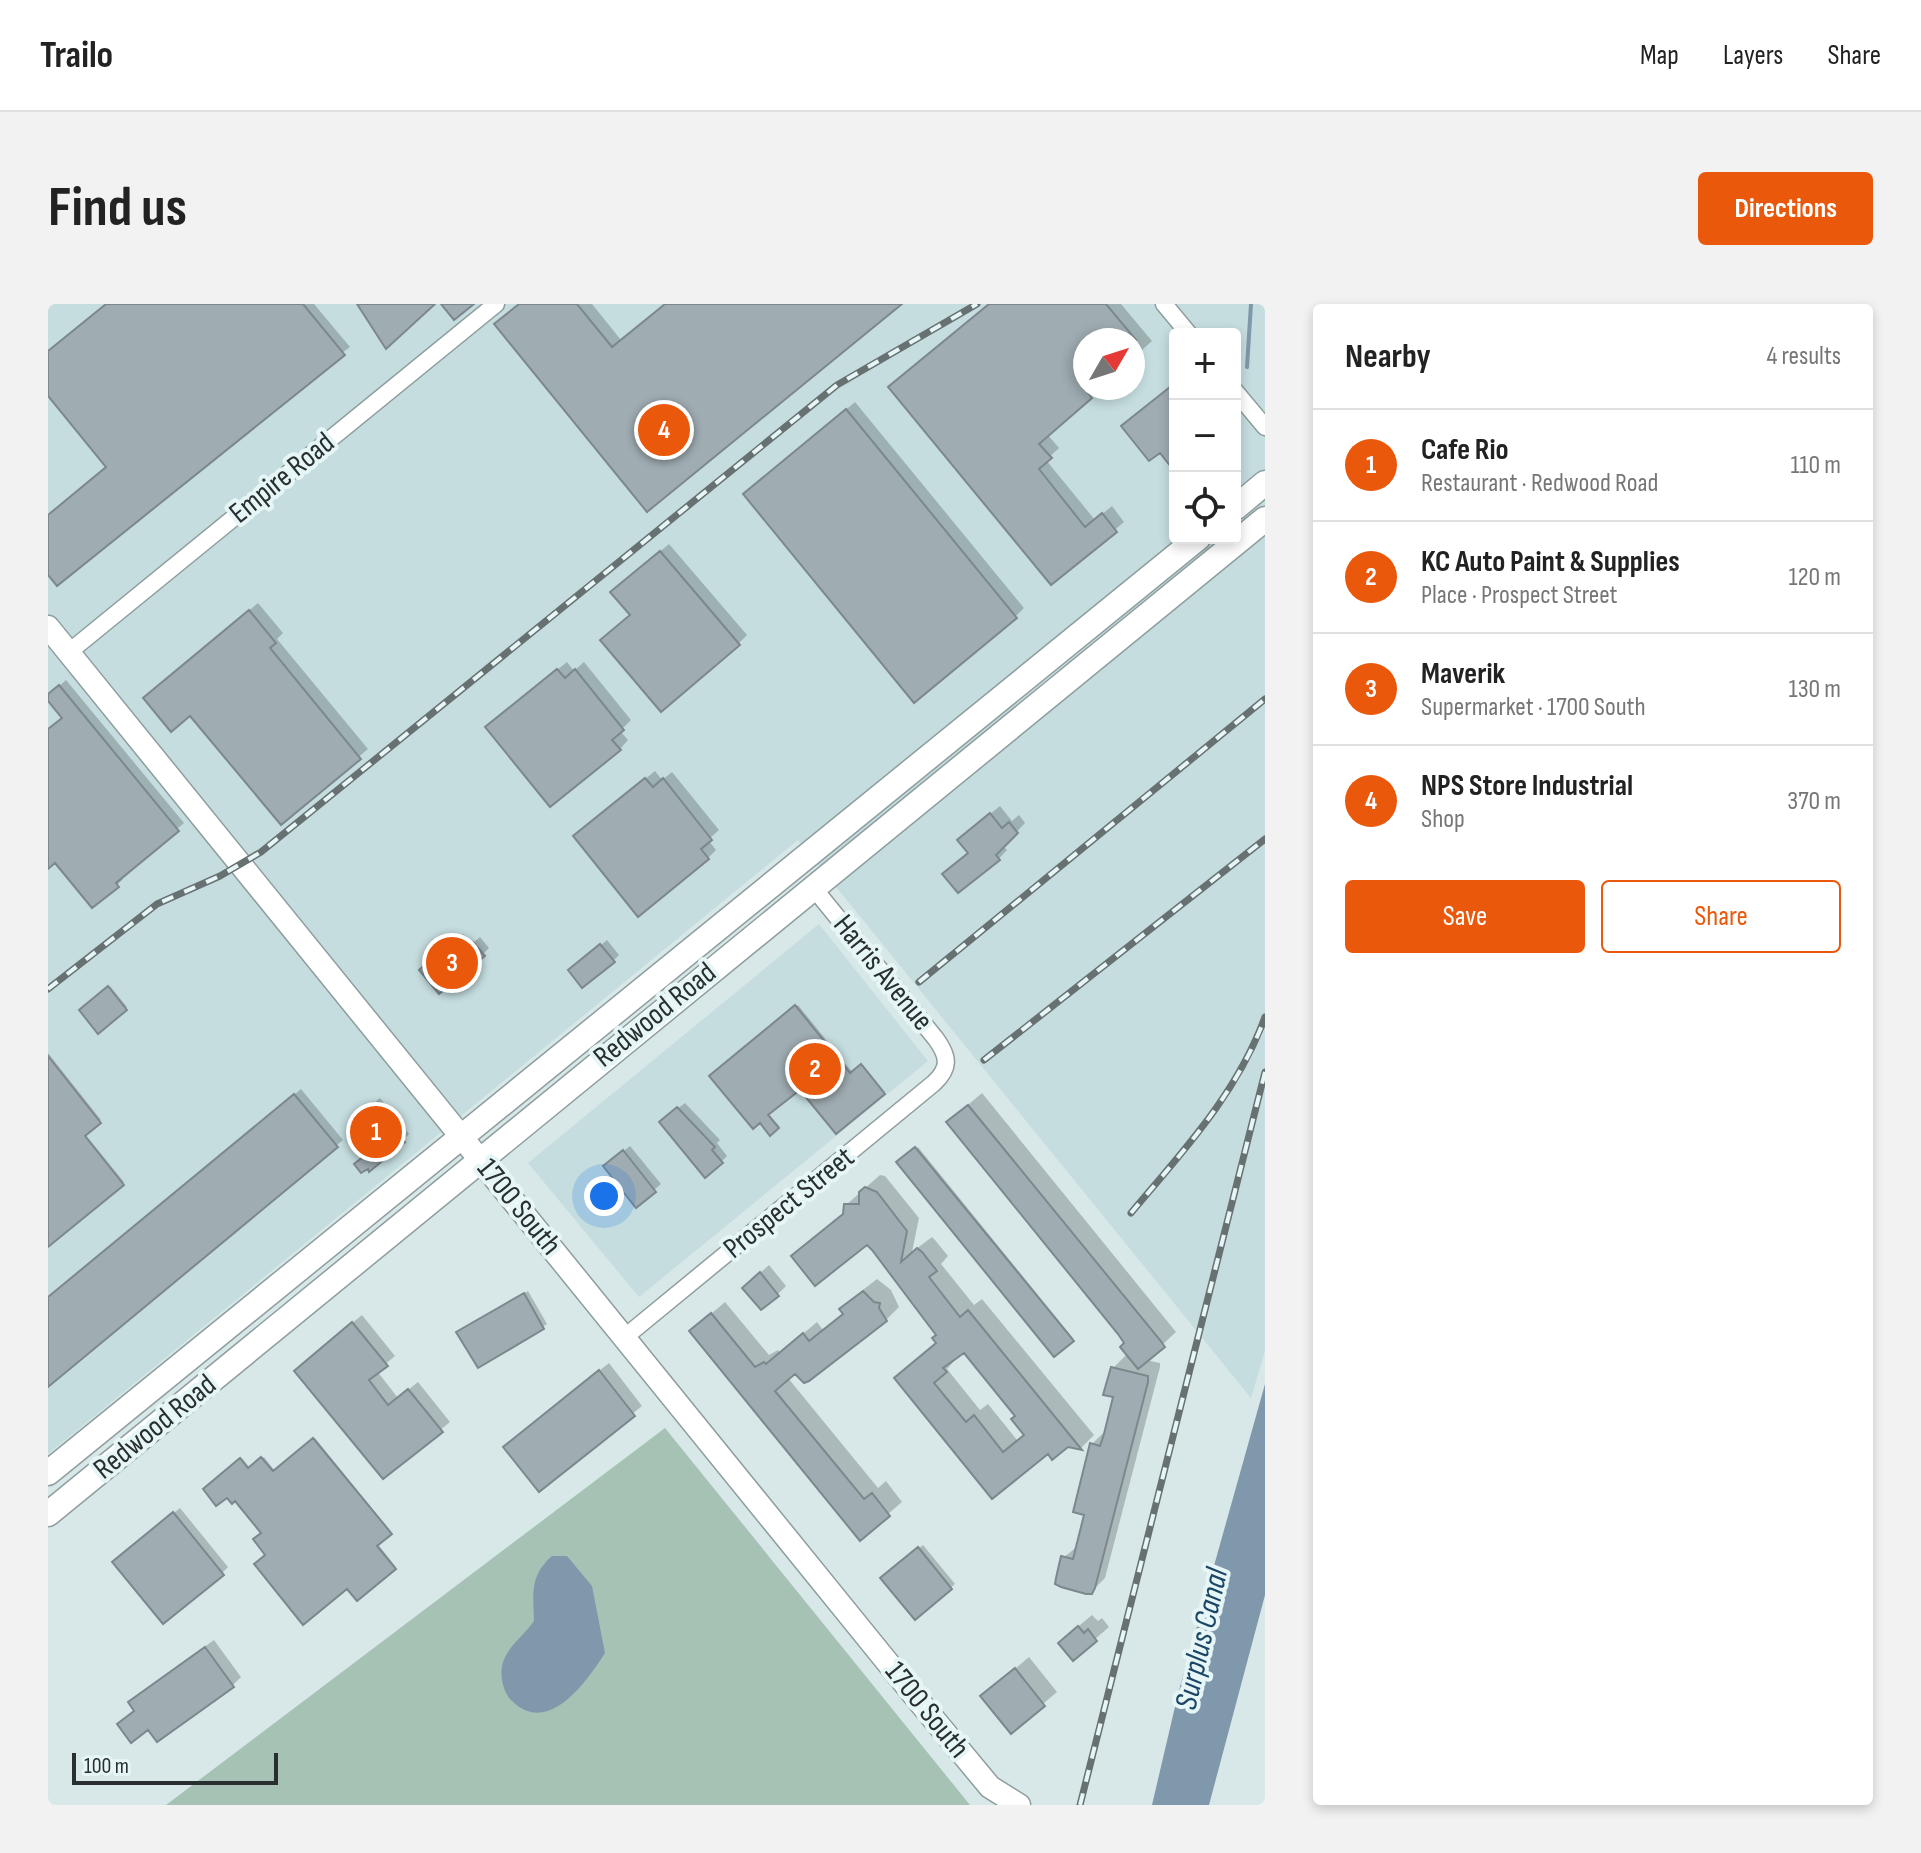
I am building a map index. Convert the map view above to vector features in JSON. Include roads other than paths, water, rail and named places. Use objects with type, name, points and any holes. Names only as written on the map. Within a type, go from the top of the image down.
[{"type":"main road","points":[[1241,503],[1265,483]]},
{"type":"main road","name":"Redwood Road","points":[[48,1514],[812,886],[1265,519]]},
{"type":"main road","name":"Redwood Road","points":[[48,1473],[1191,544]]},
{"type":"street","name":"Empire Road","points":[[69,652],[496,304]]},
{"type":"street","points":[[1164,304],[1184,328]]},
{"type":"street","points":[[1241,398],[1265,427]]},
{"type":"street","name":"1700 South","points":[[48,627],[625,1337],[992,1796],[1019,1805]]},
{"type":"street","name":"Harris Avenue","points":[[812,886],[936,1039],[947,1064]]},
{"type":"street","name":"Prospect Street","points":[[625,1337],[934,1083],[947,1064]]},
{"type":"water","name":"Surplus Canal","points":[[1265,1384],[1265,1595],[1209,1805],[1152,1805],[1178,1694]]},
{"type":"water","points":[[552,1556],[567,1556],[592,1586],[605,1653],[588,1678],[565,1701],[539,1713],[525,1710],[508,1697],[501,1670],[511,1647],[534,1621],[536,1578]]},
{"type":"waterway","points":[[1247,367],[1251,304]]},
{"type":"railway","points":[[48,989],[157,904],[220,876],[261,852],[837,385],[977,304]]},
{"type":"railway","points":[[919,982],[1265,699]]},
{"type":"railway","points":[[984,1060],[1265,839]]},
{"type":"railway","points":[[1131,1213],[1224,1097],[1265,1017]]},
{"type":"railway","points":[[1080,1805],[1265,1072]]},
{"type":"place","name":"NPS Store Industrial","points":[[664,430]]},
{"type":"place","name":"Maverik","points":[[452,963]]},
{"type":"place","name":"KC Auto Paint & Supplies","points":[[815,1069]]},
{"type":"place","name":"Cafe Rio","points":[[376,1132]]}]
